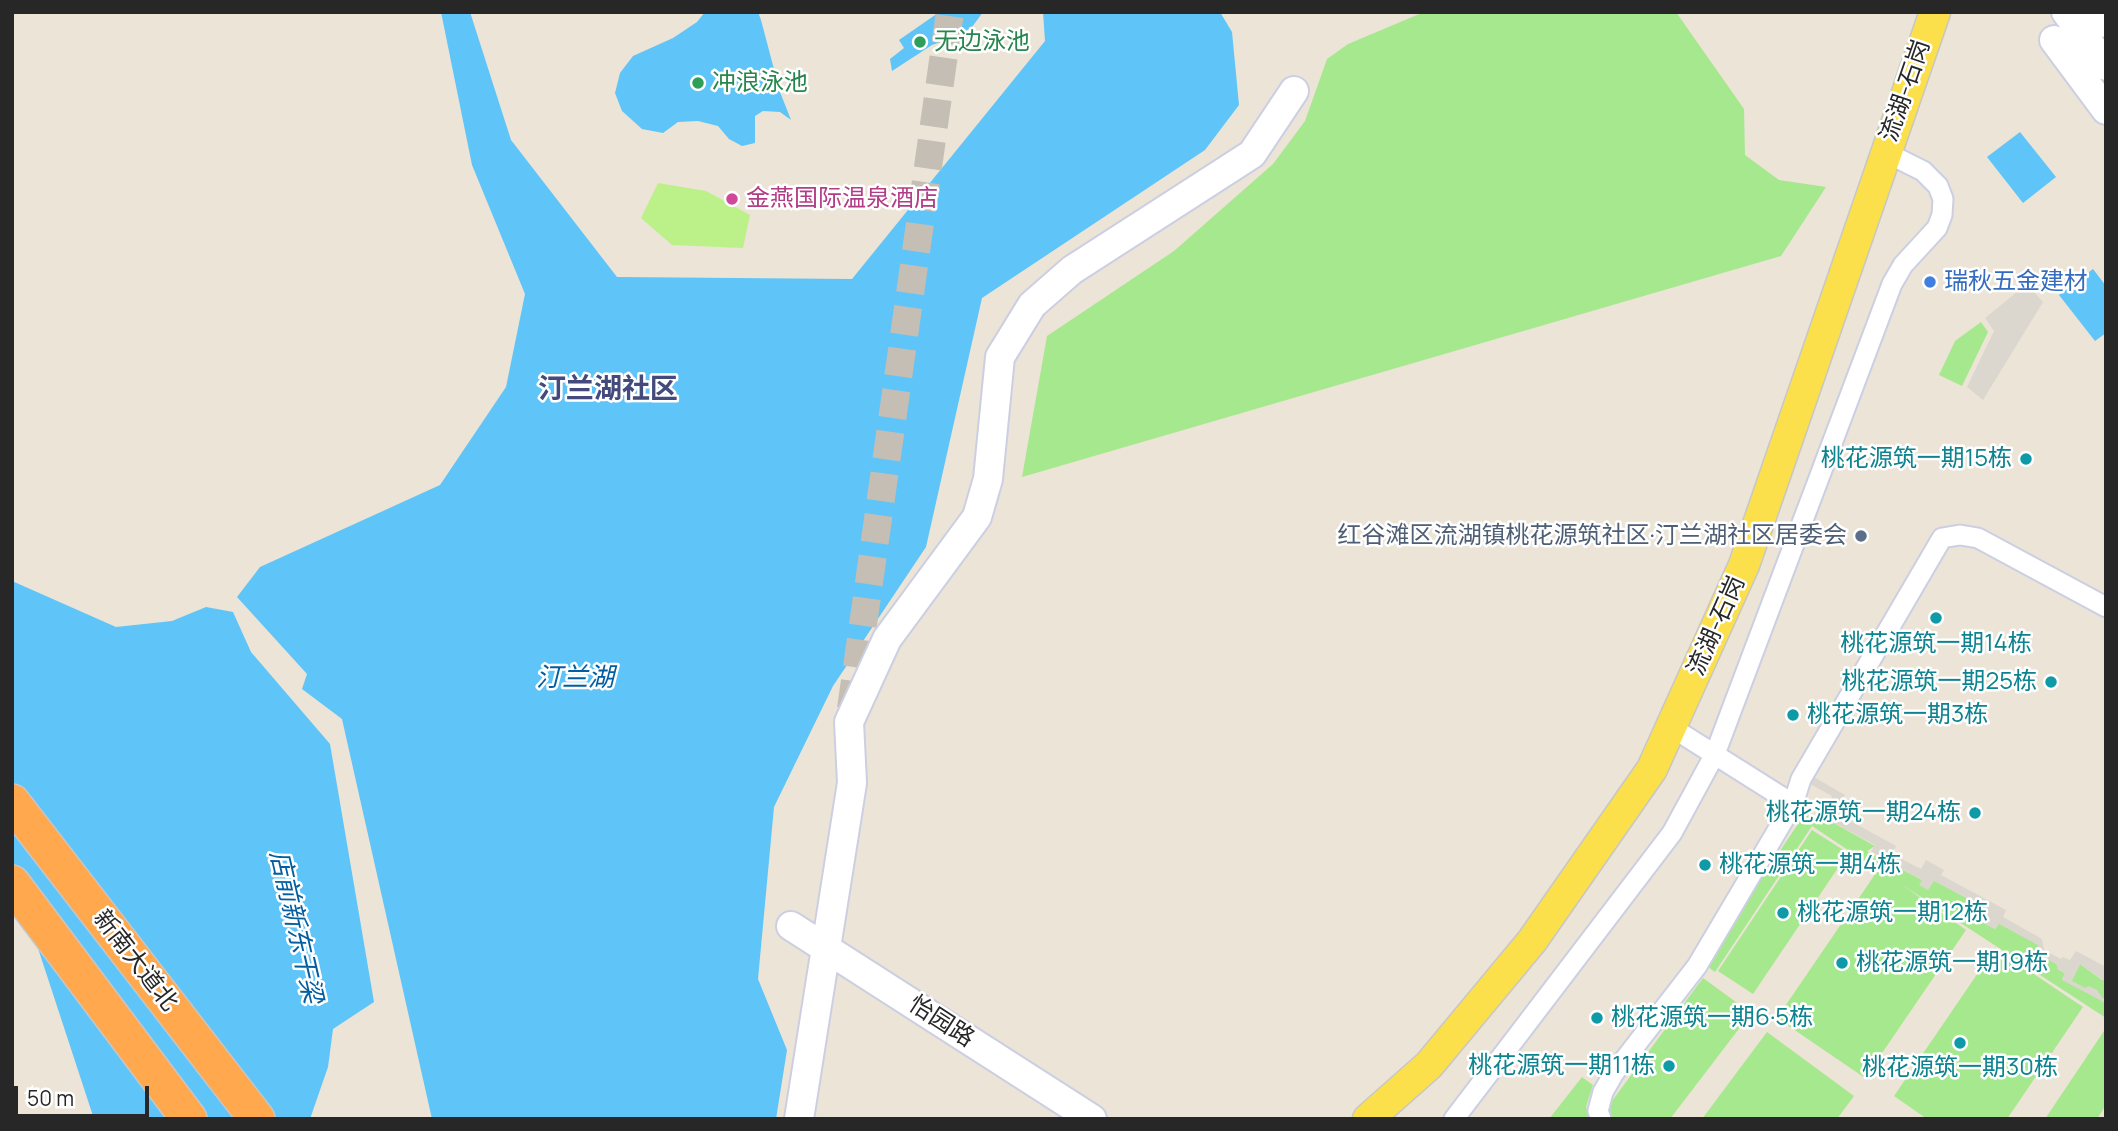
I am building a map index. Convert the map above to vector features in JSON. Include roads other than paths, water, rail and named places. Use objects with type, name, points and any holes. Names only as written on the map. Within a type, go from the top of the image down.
[{"type":"highway","name":"新南大道北","points":[[12,802],[257,1119]]},
{"type":"highway","name":"新南大道北","points":[[12,883],[189,1119]]},
{"type":"main road","name":"流湖-石岗","points":[[1368,1119],[1429,1065],[1532,941],[1652,769],[1744,565],[1935,12]]},
{"type":"main road","points":[[2066,12],[2106,66]]},
{"type":"main road","points":[[2098,12],[2106,23]]},
{"type":"main road","points":[[2054,40],[2106,110]]},
{"type":"main road","points":[[799,1119],[852,783],[849,722],[887,639],[977,517],[988,479],[1000,357],[1032,306],[1072,270],[1252,154],[1294,91]]},
{"type":"main road","name":"怡园路","points":[[791,926],[1092,1119]]},
{"type":"street","points":[[1454,1119],[1672,834],[1715,754],[1892,284],[1903,265],[1937,228],[1942,215],[1943,199],[1938,186],[1923,171],[1885,152]]},
{"type":"street","points":[[1601,1119],[1598,1111],[1603,1093],[1614,1073],[1697,966],[1793,804],[1801,779],[1941,538],[1960,534],[1978,538],[2106,607]]},
{"type":"street","points":[[1671,727],[1793,804]]},
{"type":"water","name":"汀兰湖","points":[[441,12],[470,12],[511,140],[617,277],[852,279],[1045,41],[1043,12],[1220,12],[1232,32],[1239,105],[1205,150],[982,298],[926,547],[833,686],[774,807],[758,979],[787,1050],[776,1119],[432,1119],[342,719],[302,689],[307,674],[237,597],[260,567],[440,485],[506,387],[525,294],[472,165]]},
{"type":"water","name":"冲浪泳池","points":[[705,12],[758,12],[780,92],[791,120],[780,112],[763,111],[755,116],[755,143],[742,146],[729,139],[718,126],[698,121],[678,122],[663,133],[642,129],[622,111],[615,93],[620,73],[633,56],[673,38],[697,22]]},
{"type":"water","name":"无边泳池","points":[[983,12],[972,27],[958,36],[932,45],[892,71],[890,59],[904,48],[899,40],[938,13]]},
{"type":"water","points":[[2020,132],[2056,177],[2023,203],[1987,157]]},
{"type":"water","points":[[2093,269],[2106,286],[2106,333],[2095,341],[2059,295]]},
{"type":"water","name":"店前新东干梁","points":[[12,581],[116,627],[172,621],[206,607],[233,612],[251,652],[330,744],[374,1002],[333,1029],[328,1067],[310,1119],[94,1119],[12,869]]},
{"type":"tunnel","points":[[851,709],[950,12]]},
{"type":"place","name":"无边泳池","points":[[920,42]]},
{"type":"place","name":"冲浪泳池","points":[[698,83]]},
{"type":"place","name":"金燕国际温泉酒店","points":[[732,199]]},
{"type":"place","name":"瑞秋五金建材","points":[[1930,282]]},
{"type":"place","name":"桃花源筑一期15栋","points":[[2026,459]]},
{"type":"place","name":"红谷滩区流湖镇桃花源筑社区·汀兰湖社区居委会","points":[[1861,536]]},
{"type":"place","name":"桃花源筑一期14栋","points":[[1936,618]]},
{"type":"place","name":"桃花源筑一期25栋","points":[[2051,682]]},
{"type":"place","name":"桃花源筑一期3栋","points":[[1793,715]]},
{"type":"place","name":"桃花源筑一期24栋","points":[[1975,813]]},
{"type":"place","name":"桃花源筑一期4栋","points":[[1705,865]]},
{"type":"place","name":"桃花源筑一期12栋","points":[[1783,913]]},
{"type":"place","name":"桃花源筑一期19栋","points":[[1842,963]]},
{"type":"place","name":"桃花源筑一期6·5栋","points":[[1597,1018]]},
{"type":"place","name":"桃花源筑一期30栋","points":[[1960,1043]]},
{"type":"place","name":"桃花源筑一期11栋","points":[[1669,1066]]},
{"type":"district","name":"汀兰湖社区","points":[[608,390]]}]
